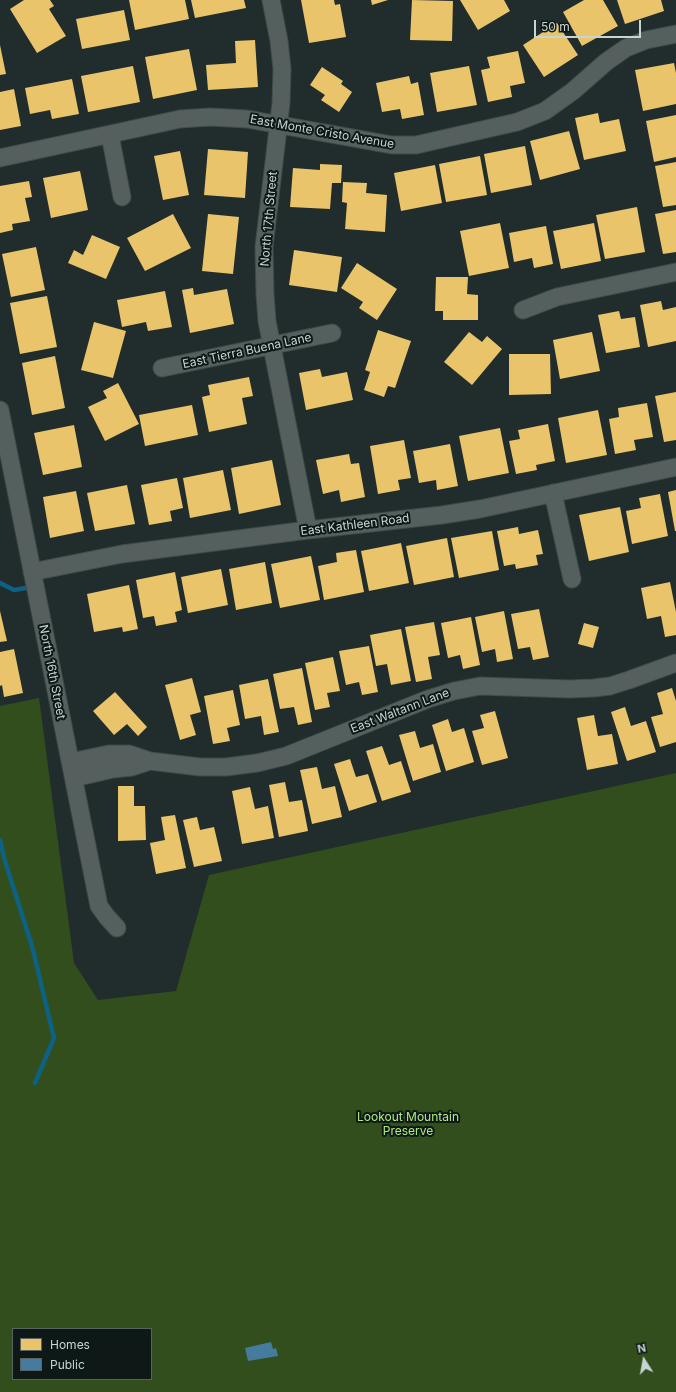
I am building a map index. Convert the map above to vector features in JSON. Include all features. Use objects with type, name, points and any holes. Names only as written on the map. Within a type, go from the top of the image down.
[{"type":"street","name":"North 17th Street","points":[[270,0],[279,41],[282,69],[279,125],[264,247],[263,265],[267,321],[308,530]]},
{"type":"street","name":"East Monte Cristo Avenue","points":[[0,158],[180,120],[210,117],[247,119],[392,145],[416,145],[518,122],[545,111],[573,91],[606,62],[626,48],[646,40],[676,34]]},
{"type":"street","points":[[110,135],[122,197]]},
{"type":"street","points":[[523,310],[557,297],[676,272]]},
{"type":"street","name":"East Tierra Buena Lane","points":[[162,368],[332,333]]},
{"type":"street","name":"North 16th Street","points":[[0,410],[5,462],[32,572],[99,906],[117,928]]},
{"type":"street","name":"East Kathleen Road","points":[[32,572],[122,554],[308,530],[442,516],[676,467]]},
{"type":"street","points":[[553,493],[572,579]]},
{"type":"street","name":"East Waltann Lane","points":[[72,770],[123,761],[129,754],[150,761],[200,767],[226,767],[258,763],[286,756],[428,699],[454,691],[480,686],[569,689],[594,688],[623,682],[676,663]]},
{"type":"green space","name":"Lookout Mountain Preserve","points":[[39,698],[74,963],[98,1000],[176,991],[209,875],[676,773],[676,1392],[0,1392],[0,706]]},
{"type":"building: Homes","points":[[24,0],[50,0],[54,6],[49,9],[66,36],[37,53],[10,9]]},
{"type":"building: Homes","points":[[129,0],[185,0],[189,19],[135,30]]},
{"type":"building: Homes","points":[[191,0],[244,0],[246,8],[195,18]]},
{"type":"building: Homes","points":[[301,0],[334,0],[335,5],[340,4],[346,37],[309,43]]},
{"type":"building: Homes","points":[[371,0],[388,0],[372,5]]},
{"type":"building: Homes","points":[[412,0],[453,1],[452,41],[410,40]]},
{"type":"building: Homes","points":[[460,0],[504,0],[510,11],[478,30]]},
{"type":"building: Homes","points":[[584,0],[603,0],[618,26],[582,46],[563,12]]},
{"type":"building: Homes","points":[[617,0],[661,0],[664,11],[625,24]]},
{"type":"building: Homes","points":[[124,10],[130,40],[82,49],[76,19]]},
{"type":"building: Homes","points":[[557,23],[578,55],[544,77],[523,45]]},
{"type":"building: Homes","points":[[255,40],[258,87],[208,90],[206,65],[236,63],[235,41]]},
{"type":"building: Homes","points":[[0,45],[6,74],[0,75]]},
{"type":"building: Homes","points":[[189,49],[197,90],[153,99],[145,57]]},
{"type":"building: Homes","points":[[518,51],[525,83],[510,86],[512,97],[488,102],[481,70],[490,68],[487,57]]},
{"type":"building: Homes","points":[[674,63],[676,73],[676,104],[643,111],[635,70]]},
{"type":"building: Homes","points":[[133,66],[140,102],[88,112],[81,76]]},
{"type":"building: Homes","points":[[469,66],[477,105],[437,112],[430,73]]},
{"type":"building: Homes","points":[[322,67],[343,81],[341,84],[352,92],[339,112],[321,100],[325,95],[310,85]]},
{"type":"building: Homes","points":[[409,76],[411,84],[418,82],[424,115],[402,119],[400,109],[382,112],[376,83]]},
{"type":"building: Homes","points":[[72,79],[79,114],[52,119],[50,110],[30,114],[25,88]]},
{"type":"building: Homes","points":[[14,89],[21,126],[0,130],[0,92]]},
{"type":"building: Homes","points":[[598,113],[600,123],[619,119],[626,151],[584,160],[575,118]]},
{"type":"building: Homes","points":[[676,115],[676,157],[654,162],[646,121]]},
{"type":"building: Homes","points":[[569,131],[580,169],[540,180],[530,141]]},
{"type":"building: Homes","points":[[525,146],[532,185],[491,193],[484,154]]},
{"type":"building: Homes","points":[[208,149],[248,152],[245,198],[204,195]]},
{"type":"building: Homes","points":[[180,151],[189,195],[163,200],[154,156]]},
{"type":"building: Homes","points":[[480,156],[487,195],[446,202],[439,164]]},
{"type":"building: Homes","points":[[676,162],[676,205],[663,207],[655,166]]},
{"type":"building: Homes","points":[[320,164],[342,165],[341,183],[332,183],[330,209],[290,207],[293,168],[320,170]]},
{"type":"building: Homes","points":[[435,165],[442,203],[401,211],[394,173]]},
{"type":"building: Homes","points":[[80,171],[88,210],[51,218],[43,178]]},
{"type":"building: Homes","points":[[29,181],[32,197],[25,198],[30,221],[12,224],[13,230],[0,233],[0,186]]},
{"type":"building: Homes","points":[[343,182],[367,183],[366,193],[387,195],[385,232],[345,229],[347,203],[342,202]]},
{"type":"building: Homes","points":[[637,207],[645,252],[605,259],[596,215]]},
{"type":"building: Homes","points":[[676,210],[676,252],[663,254],[655,214]]},
{"type":"building: Homes","points":[[173,214],[191,248],[145,271],[127,238]]},
{"type":"building: Homes","points":[[208,214],[239,217],[233,274],[202,271]]},
{"type":"building: Homes","points":[[500,223],[509,268],[469,276],[460,231]]},
{"type":"building: Homes","points":[[594,223],[601,261],[561,269],[553,231]]},
{"type":"building: Homes","points":[[546,226],[553,264],[534,268],[532,258],[514,262],[509,233]]},
{"type":"building: Homes","points":[[92,235],[120,247],[106,279],[68,263],[74,250],[83,255]]},
{"type":"building: Homes","points":[[36,247],[45,290],[11,297],[2,254]]},
{"type":"building: Homes","points":[[294,250],[342,257],[337,292],[289,285]]},
{"type":"building: Homes","points":[[357,263],[397,289],[377,320],[359,308],[363,302],[341,288]]},
{"type":"building: Homes","points":[[436,277],[468,277],[467,294],[478,295],[478,320],[443,320],[443,311],[435,311]]},
{"type":"building: Homes","points":[[193,288],[194,295],[227,289],[234,324],[190,333],[182,290]]},
{"type":"building: Homes","points":[[165,291],[172,327],[148,331],[146,322],[122,327],[117,300]]},
{"type":"building: Homes","points":[[47,296],[57,347],[20,354],[10,303]]},
{"type":"building: Homes","points":[[661,301],[663,310],[676,307],[676,341],[648,347],[640,305]]},
{"type":"building: Homes","points":[[619,311],[621,319],[635,317],[640,347],[606,353],[598,315]]},
{"type":"building: Homes","points":[[94,322],[126,331],[113,378],[81,370]]},
{"type":"building: Homes","points":[[378,330],[411,341],[395,388],[388,386],[384,397],[364,390],[370,372],[365,370]]},
{"type":"building: Homes","points":[[469,332],[482,342],[487,336],[502,349],[472,385],[444,362]]},
{"type":"building: Homes","points":[[592,332],[600,371],[560,379],[553,340]]},
{"type":"building: Homes","points":[[509,354],[550,354],[551,394],[509,395]]},
{"type":"building: Homes","points":[[55,356],[65,408],[32,415],[22,363]]},
{"type":"building: Homes","points":[[320,369],[322,377],[347,372],[353,400],[306,410],[299,373]]},
{"type":"building: Homes","points":[[249,377],[253,396],[242,398],[247,424],[209,432],[202,397],[210,395],[208,385]]},
{"type":"building: Homes","points":[[118,383],[139,424],[105,441],[88,407],[107,398],[103,391]]},
{"type":"building: Homes","points":[[676,392],[676,440],[664,442],[655,396]]},
{"type":"building: Homes","points":[[647,403],[653,437],[634,440],[636,450],[615,454],[609,419],[619,417],[618,408]]},
{"type":"building: Homes","points":[[192,405],[198,435],[145,446],[139,415]]},
{"type":"building: Homes","points":[[598,410],[607,455],[566,463],[558,418]]},
{"type":"building: Homes","points":[[548,424],[555,461],[536,465],[537,470],[516,474],[509,441],[520,439],[518,430]]},
{"type":"building: Homes","points":[[74,425],[82,467],[43,475],[34,433]]},
{"type":"building: Homes","points":[[500,428],[509,473],[468,481],[459,436]]},
{"type":"building: Homes","points":[[404,440],[411,478],[398,480],[400,490],[378,494],[370,446]]},
{"type":"building: Homes","points":[[450,444],[458,486],[437,490],[436,480],[419,483],[413,451]]},
{"type":"building: Homes","points":[[349,454],[351,464],[359,463],[365,497],[341,502],[339,490],[323,494],[316,460]]},
{"type":"building: Homes","points":[[272,460],[281,505],[239,514],[231,468]]},
{"type":"building: Homes","points":[[223,470],[231,510],[190,518],[183,478]]},
{"type":"building: Homes","points":[[177,478],[183,508],[170,511],[172,521],[149,525],[141,485]]},
{"type":"building: Homes","points":[[127,485],[135,524],[95,531],[87,493]]},
{"type":"building: Homes","points":[[676,490],[676,531],[675,531],[668,492]]},
{"type":"building: Homes","points":[[76,491],[84,531],[50,538],[43,497]]},
{"type":"building: Homes","points":[[660,494],[668,536],[632,544],[626,511],[641,508],[639,498]]},
{"type":"building: Homes","points":[[620,507],[629,552],[589,561],[579,515]]},
{"type":"building: Homes","points":[[518,527],[519,534],[538,530],[543,554],[536,555],[538,565],[516,569],[515,564],[504,566],[497,531]]},
{"type":"building: Homes","points":[[492,531],[499,570],[459,578],[451,538]]},
{"type":"building: Homes","points":[[447,538],[454,577],[414,585],[406,546]]},
{"type":"building: Homes","points":[[401,543],[409,583],[369,591],[361,551]]},
{"type":"building: Homes","points":[[356,550],[364,592],[324,600],[318,566],[337,562],[336,553]]},
{"type":"building: Homes","points":[[311,556],[320,600],[280,608],[271,564]]},
{"type":"building: Homes","points":[[265,562],[272,603],[236,610],[229,569]]},
{"type":"building: Homes","points":[[221,569],[228,605],[188,613],[181,577]]},
{"type":"building: Homes","points":[[175,572],[182,610],[175,612],[177,622],[156,626],[154,616],[143,618],[136,580]]},
{"type":"building: Homes","points":[[670,582],[676,612],[676,635],[665,637],[661,616],[647,619],[641,588]]},
{"type":"building: Homes","points":[[129,585],[138,629],[123,632],[122,627],[94,632],[87,594]]},
{"type":"building: Homes","points":[[539,609],[549,657],[533,660],[530,647],[518,649],[511,614]]},
{"type":"building: Homes","points":[[0,611],[7,641],[0,642]]},
{"type":"building: Homes","points":[[504,611],[513,659],[497,662],[495,649],[482,652],[475,617]]},
{"type":"building: Homes","points":[[471,617],[480,665],[463,669],[460,655],[448,658],[441,623]]},
{"type":"building: Homes","points":[[434,622],[440,655],[428,657],[432,679],[416,682],[405,627]]},
{"type":"building: Homes","points":[[584,623],[599,627],[593,648],[578,644]]},
{"type":"building: Homes","points":[[401,629],[411,681],[391,685],[387,664],[376,666],[370,635]]},
{"type":"building: Homes","points":[[369,646],[378,692],[362,695],[359,682],[346,685],[339,651]]},
{"type":"building: Homes","points":[[14,649],[23,693],[4,697],[2,685],[0,686],[0,652]]},
{"type":"building: Homes","points":[[333,657],[340,691],[327,693],[330,707],[315,710],[305,663]]},
{"type":"building: Homes","points":[[302,668],[312,722],[298,725],[294,707],[280,709],[273,674]]},
{"type":"building: Homes","points":[[192,678],[201,712],[190,715],[196,735],[180,740],[165,685]]},
{"type":"building: Homes","points":[[268,679],[279,732],[264,735],[261,716],[245,719],[239,685]]},
{"type":"building: Homes","points":[[672,688],[676,701],[676,742],[660,747],[651,717],[663,714],[657,693]]},
{"type":"building: Homes","points":[[233,690],[240,725],[227,728],[230,741],[213,744],[204,696]]},
{"type":"building: Homes","points":[[115,692],[147,727],[138,736],[127,724],[114,735],[93,711]]},
{"type":"building: Homes","points":[[625,707],[631,726],[646,721],[656,752],[627,761],[611,712]]},
{"type":"building: Homes","points":[[495,711],[508,758],[482,765],[472,731],[484,728],[480,715]]},
{"type":"building: Homes","points":[[594,715],[598,736],[612,734],[618,764],[587,770],[577,718]]},
{"type":"building: Homes","points":[[448,719],[452,732],[464,728],[474,762],[446,771],[432,725]]},
{"type":"building: Homes","points":[[415,731],[420,748],[433,744],[441,772],[413,781],[399,735]]},
{"type":"building: Homes","points":[[382,746],[389,765],[401,761],[411,792],[382,801],[366,751]]},
{"type":"building: Homes","points":[[350,759],[356,777],[368,774],[377,802],[349,811],[334,764]]},
{"type":"building: Homes","points":[[317,767],[322,789],[335,786],[342,817],[312,824],[300,770]]},
{"type":"building: Homes","points":[[285,782],[289,802],[302,800],[308,831],[279,837],[269,785]]},
{"type":"building: Homes","points":[[118,786],[134,786],[134,806],[145,806],[146,840],[118,841]]},
{"type":"building: Homes","points":[[250,787],[255,809],[268,806],[274,838],[242,844],[232,791]]},
{"type":"building: Homes","points":[[175,815],[186,868],[156,874],[150,843],[165,840],[161,817]]},
{"type":"building: Homes","points":[[197,817],[200,830],[214,827],[222,861],[194,867],[183,820]]},
{"type":"building: Public","points":[[271,1342],[273,1349],[276,1348],[278,1356],[248,1361],[245,1348]]},
{"type":"waterway","points":[[0,583],[14,590],[31,587]]},
{"type":"waterway","points":[[0,840],[4,858],[32,946],[54,1038],[35,1083]]}]
